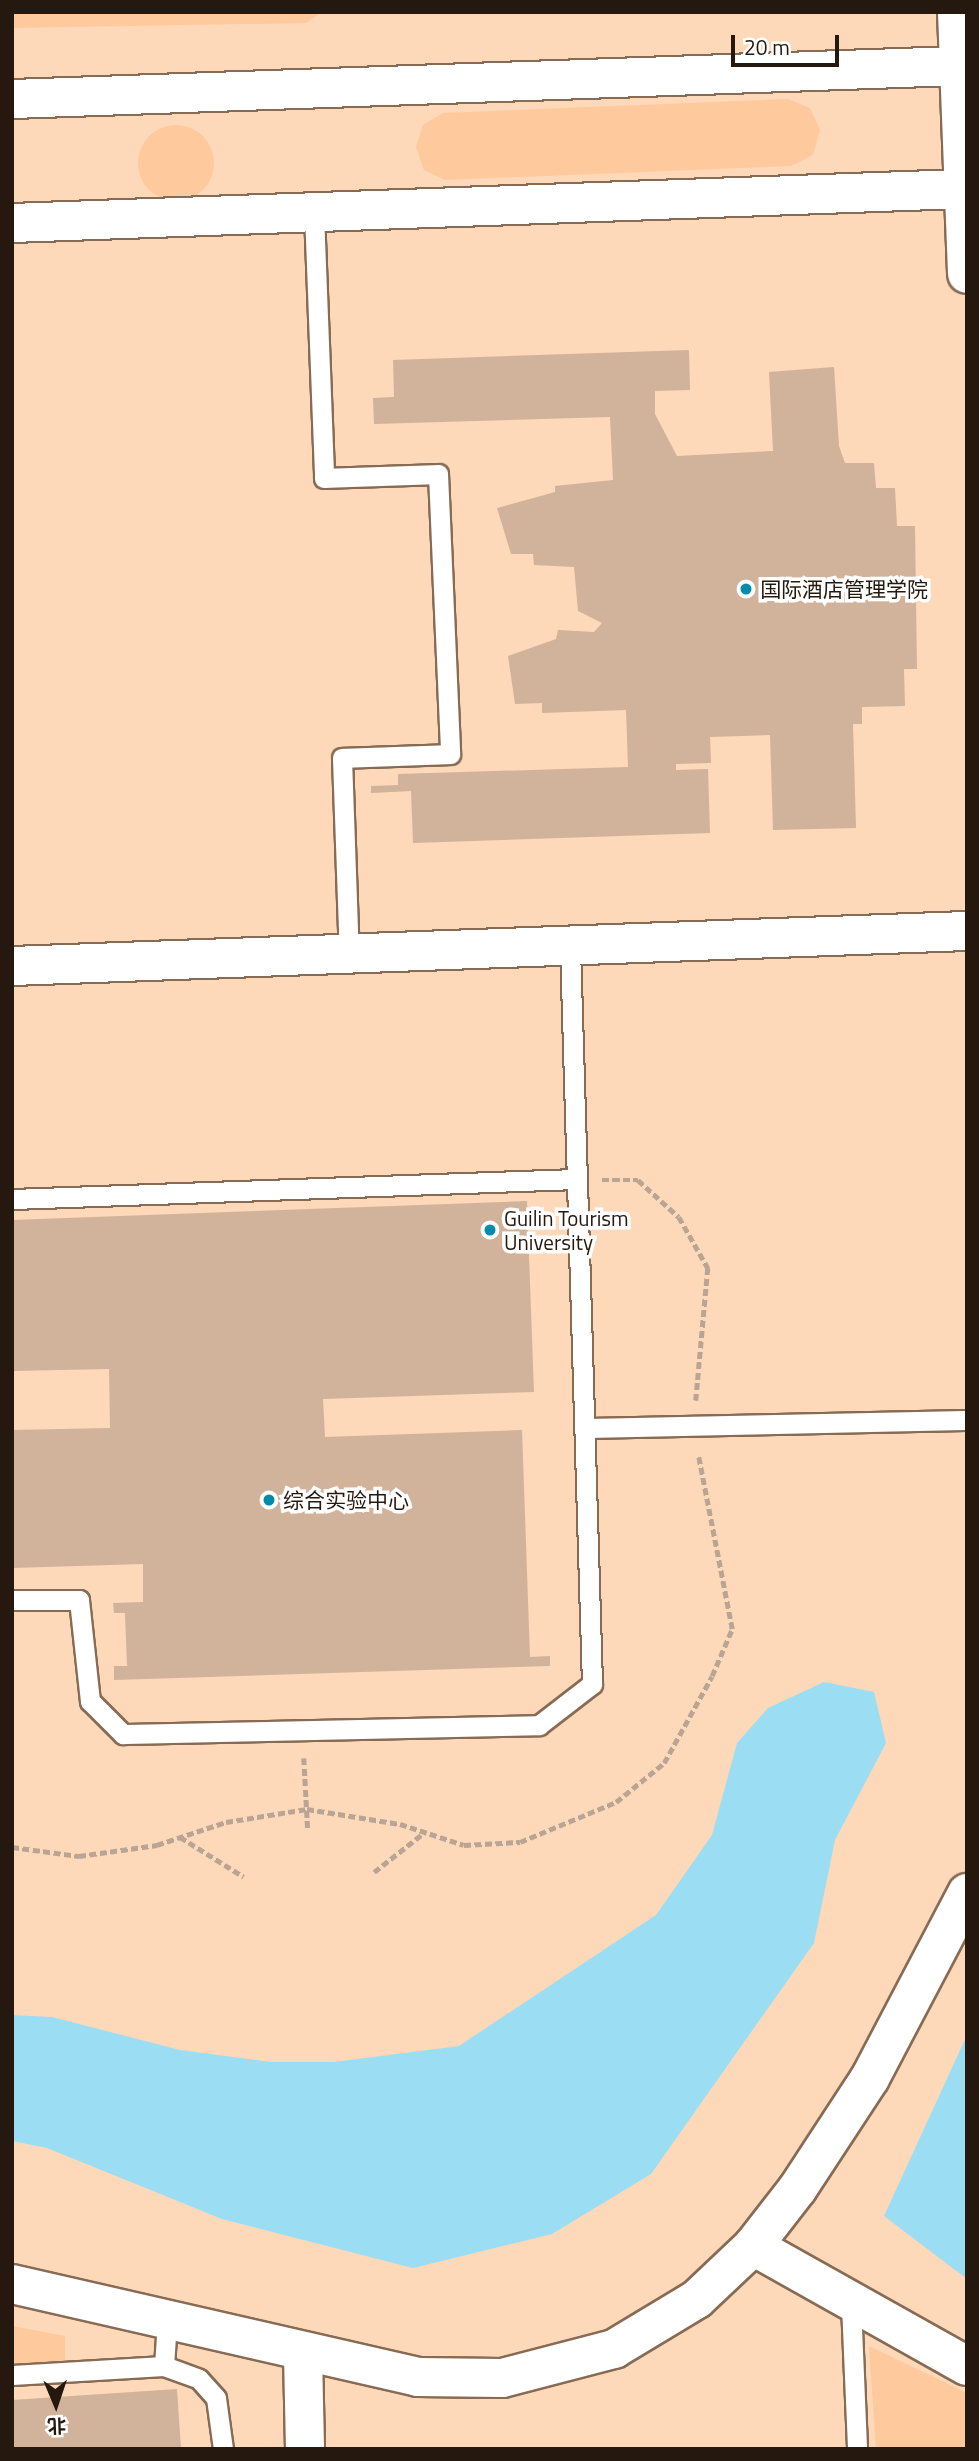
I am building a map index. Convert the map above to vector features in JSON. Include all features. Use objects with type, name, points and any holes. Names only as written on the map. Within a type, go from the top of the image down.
[{"type":"street","points":[[957,12],[964,126],[963,189],[967,274]]},
{"type":"street","points":[[12,99],[959,66]]},
{"type":"street","points":[[12,223],[963,189]]},
{"type":"street","points":[[12,966],[967,932]]},
{"type":"street","points":[[12,2284],[303,2354],[418,2377],[462,2380],[502,2378],[560,2366],[614,2349],[667,2321],[697,2299],[753,2246],[798,2188],[870,2078],[967,1893]]},
{"type":"street","points":[[753,2246],[851,2304],[967,2366]]},
{"type":"street","points":[[303,2354],[305,2449]]},
{"type":"lane","points":[[314,212],[324,478],[438,474],[450,754],[342,758],[349,954]]},
{"type":"lane","points":[[12,1600],[79,1600],[90,1701],[123,1734],[539,1725],[592,1684],[570,946]]},
{"type":"lane","points":[[12,1199],[220,1187],[577,1179]]},
{"type":"lane","points":[[584,1428],[967,1420]]},
{"type":"lane","points":[[851,2304],[857,2449]]},
{"type":"lane","points":[[164,2366],[167,2321]]},
{"type":"lane","points":[[12,2375],[164,2366],[199,2379],[216,2398],[223,2449]]},
{"type":"path","points":[[12,1847],[79,1856],[157,1845],[226,1822],[307,1809],[400,1824],[464,1845],[520,1842],[616,1802],[664,1763],[712,1676],[732,1629],[695,1426],[708,1268],[679,1217],[638,1180],[577,1179]]},
{"type":"path","points":[[302,1730],[308,1831]]},
{"type":"path","points":[[374,1872],[425,1832]]},
{"type":"path","points":[[180,1837],[244,1877]]},
{"type":"shaded area","name":"Guilin Tourism University","points":[[12,12],[967,12],[967,2449],[12,2449]]},
{"type":"shaded area","points":[[12,12],[322,12],[306,23],[12,28]]},
{"type":"shaded area","points":[[788,99],[810,108],[820,130],[813,155],[791,166],[445,180],[424,170],[416,147],[423,125],[443,113]]},
{"type":"shaded area","points":[[176,125],[190,128],[203,136],[211,149],[214,163],[211,177],[203,190],[190,198],[176,201],[162,198],[149,190],[141,177],[138,163],[141,149],[149,136],[162,128]]},
{"type":"shaded area","points":[[12,2326],[65,2336],[65,2364],[12,2366]]},
{"type":"shaded area","points":[[869,2346],[967,2393],[967,2449],[876,2449]]},
{"type":"water","points":[[824,1682],[874,1692],[886,1743],[835,1840],[814,1943],[651,2174],[552,2234],[413,2268],[222,2219],[47,2148],[12,2141],[12,2015],[52,2017],[180,2050],[271,2062],[334,2062],[459,2046],[656,1915],[712,1835],[737,1743],[768,1708]]},
{"type":"water","points":[[967,2035],[967,2279],[884,2216]]},
{"type":"building","name":"国际酒店管理学院","points":[[689,350],[690,390],[655,391],[655,414],[677,456],[773,451],[769,372],[834,367],[839,446],[845,463],[874,463],[876,488],[895,488],[897,526],[915,526],[917,669],[904,669],[905,706],[862,707],[862,724],[853,724],[856,828],[773,830],[770,735],[710,737],[711,763],[676,764],[676,770],[708,769],[710,833],[413,843],[411,791],[371,793],[371,786],[398,785],[398,774],[628,767],[626,710],[542,713],[542,703],[515,704],[508,656],[556,639],[558,630],[594,632],[602,623],[578,611],[574,567],[534,565],[533,554],[511,554],[497,508],[555,492],[555,486],[613,480],[610,417],[374,424],[373,398],[394,397],[393,360]]},
{"type":"building","name":"综合实验中心","points":[[527,1201],[534,1392],[323,1399],[325,1437],[522,1430],[530,1657],[550,1656],[550,1666],[114,1680],[114,1666],[127,1666],[125,1613],[114,1613],[113,1603],[143,1602],[143,1564],[12,1568],[12,1430],[110,1428],[109,1369],[12,1371],[12,1220]]},
{"type":"building","points":[[177,2389],[181,2449],[12,2449],[12,2400]]},
{"type":"place","name":"国际酒店管理学院","points":[[746,589]]},
{"type":"place","name":"Guilin Tourism University","points":[[490,1230]]},
{"type":"place","name":"综合实验中心","points":[[269,1500]]}]
